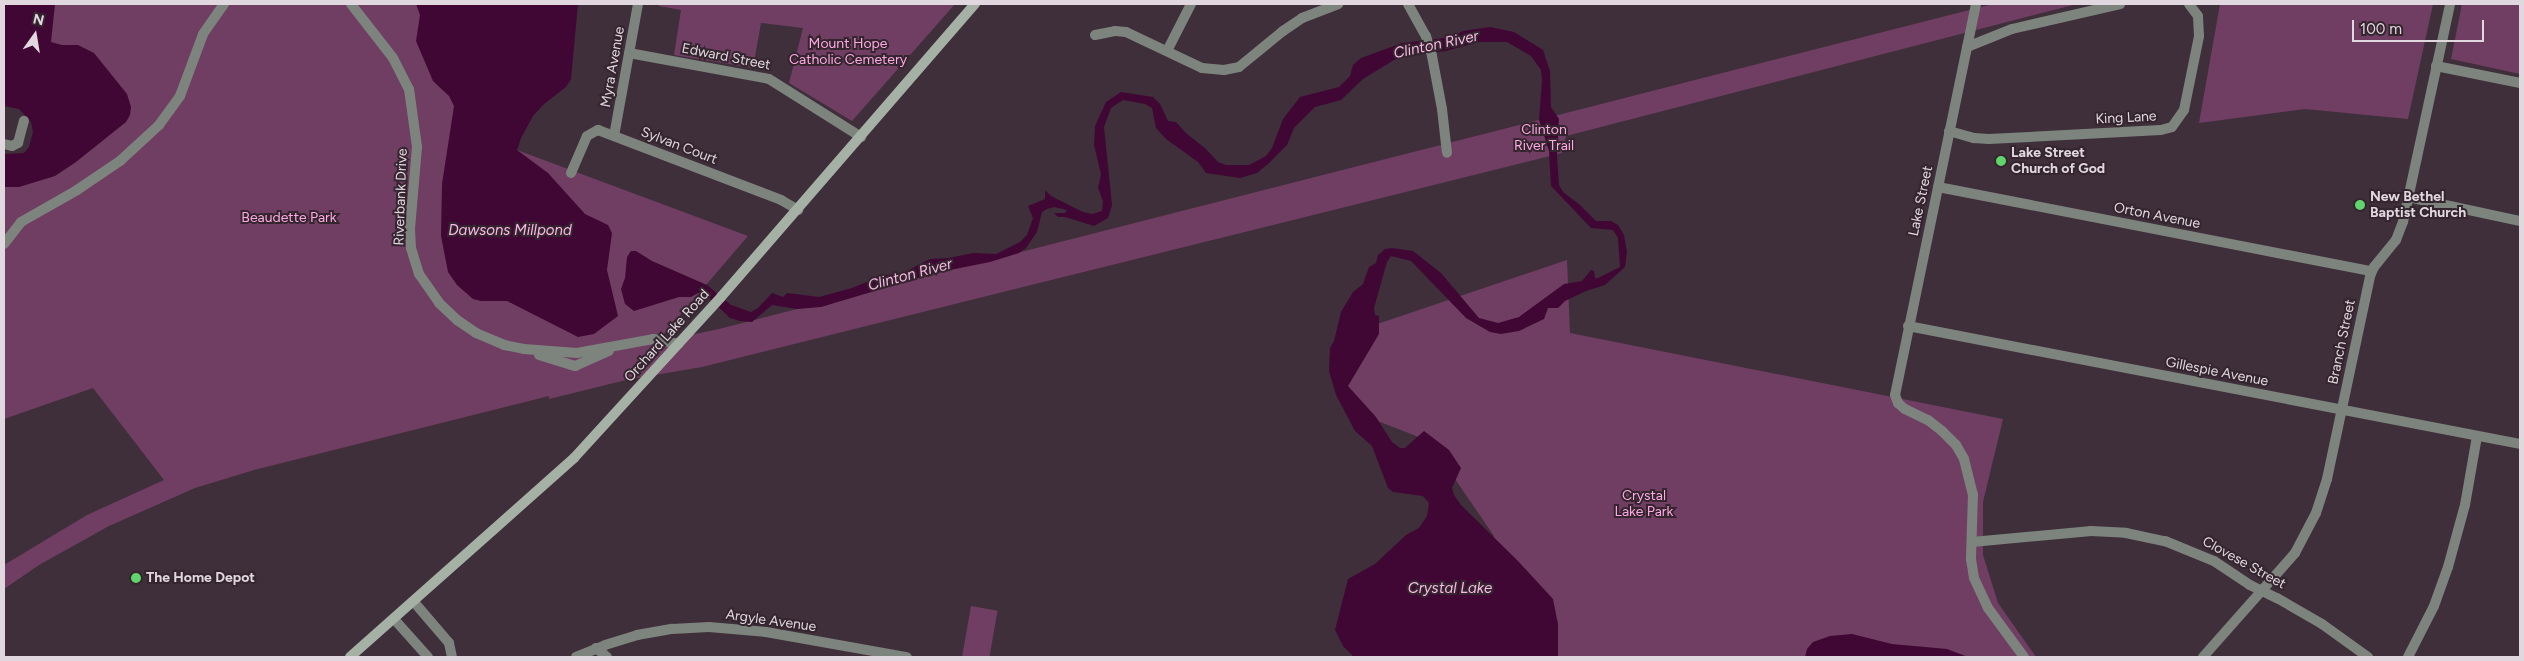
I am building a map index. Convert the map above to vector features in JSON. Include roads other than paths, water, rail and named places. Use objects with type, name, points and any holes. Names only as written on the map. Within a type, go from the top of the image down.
[{"type":"main road","name":"Orchard Lake Road","points":[[350,657],[567,465],[679,344],[798,210],[975,4]]},
{"type":"street","points":[[4,244],[20,222],[114,165],[159,126],[180,96],[203,34],[212,17],[224,4]]},
{"type":"street","name":"Riverbank Drive","points":[[351,4],[393,58],[410,94],[417,158],[410,239],[419,274],[439,303],[462,324],[494,342],[524,350],[577,353],[653,339],[679,344]]},
{"type":"street","name":"Myra Avenue","points":[[614,136],[638,4]]},
{"type":"street","points":[[1167,51],[1192,4]]},
{"type":"street","points":[[1095,36],[1115,31],[1126,32],[1202,68],[1217,71],[1232,69],[1250,59],[1292,24],[1337,4]]},
{"type":"street","points":[[1408,4],[1426,36],[1432,56],[1442,109],[1447,153]]},
{"type":"street","name":"Lake Street","points":[[1972,542],[1973,488],[1962,454],[1952,441],[1935,425],[1905,410],[1898,403],[1895,392],[1976,4]]},
{"type":"street","points":[[1967,47],[2012,28],[2120,4]]},
{"type":"street","name":"King Lane","points":[[1949,131],[1974,138],[1989,139],[2161,130],[2172,127],[2184,110],[2199,36],[2198,16],[2189,4]]},
{"type":"street","name":"Branch Street","points":[[2203,657],[2295,553],[2316,513],[2327,480],[2372,272],[2396,240],[2408,197],[2450,4]]},
{"type":"street","name":"Edward Street","points":[[629,53],[769,78],[861,137]]},
{"type":"street","points":[[2436,66],[2520,84]]},
{"type":"street","points":[[4,144],[12,146],[18,142],[24,121]]},
{"type":"street","name":"Sylvan Court","points":[[572,173],[590,133],[598,130],[781,200],[798,210]]},
{"type":"street","name":"Orton Avenue","points":[[1938,187],[2372,272]]},
{"type":"street","points":[[2408,197],[2520,221]]},
{"type":"street","name":"Gillespie Avenue","points":[[1908,326],[2520,444]]},
{"type":"street","points":[[2408,657],[2434,606],[2454,550],[2477,436]]},
{"type":"street","name":"Clovese Street","points":[[1972,542],[2091,531],[2136,534],[2166,541],[2195,552],[2322,624],[2368,657]]},
{"type":"street","points":[[1972,542],[1972,565],[1979,591],[2024,657]]},
{"type":"street","points":[[414,602],[449,642],[452,657]]},
{"type":"street","points":[[394,619],[428,657]]},
{"type":"street","name":"Argyle Avenue","points":[[576,657],[596,648],[660,631],[722,627],[766,632],[907,657]]},
{"type":"street","points":[[596,648],[607,657]]},
{"type":"water","points":[[4,4],[55,4],[51,42],[62,45],[78,45],[94,53],[127,94],[131,107],[130,115],[126,122],[76,162],[55,176],[19,187],[4,187],[4,154],[24,153],[29,147],[33,132],[31,122],[19,109],[4,106]]},
{"type":"water","name":"Dawsons Millpond","points":[[416,4],[578,4],[571,79],[566,87],[544,104],[533,116],[517,150],[548,173],[585,214],[608,225],[612,233],[607,270],[618,316],[594,334],[578,337],[507,301],[481,301],[473,299],[457,285],[448,272],[441,236],[442,184],[454,106],[449,96],[433,81],[416,41],[420,15]]},
{"type":"water","points":[[1490,27],[1514,32],[1543,50],[1550,71],[1551,107],[1559,119],[1557,156],[1559,185],[1563,192],[1596,221],[1611,221],[1618,225],[1624,235],[1627,252],[1625,267],[1605,285],[1565,301],[1558,308],[1548,308],[1544,319],[1519,331],[1501,334],[1490,332],[1466,318],[1411,261],[1391,256],[1387,262],[1374,308],[1375,315],[1379,316],[1379,334],[1348,386],[1376,417],[1392,442],[1400,448],[1405,448],[1424,431],[1449,450],[1461,468],[1452,488],[1454,495],[1461,505],[1518,561],[1553,599],[1558,624],[1558,657],[1354,657],[1343,646],[1335,630],[1348,579],[1375,564],[1406,535],[1419,528],[1427,516],[1429,503],[1423,496],[1393,492],[1388,488],[1372,446],[1355,431],[1336,395],[1329,371],[1330,348],[1334,341],[1341,312],[1353,292],[1363,284],[1369,267],[1376,263],[1378,255],[1385,249],[1392,248],[1413,251],[1441,273],[1479,318],[1498,323],[1519,317],[1564,284],[1582,281],[1591,270],[1594,271],[1595,278],[1598,278],[1620,267],[1618,238],[1613,230],[1591,228],[1551,186],[1549,151],[1539,120],[1541,70],[1531,56],[1507,42],[1479,42],[1446,51],[1410,55],[1394,60],[1363,79],[1341,100],[1315,107],[1294,128],[1287,145],[1268,164],[1257,173],[1240,178],[1206,173],[1198,162],[1166,139],[1156,128],[1152,108],[1145,104],[1123,100],[1111,108],[1104,127],[1112,205],[1108,218],[1094,226],[1065,217],[1058,217],[1054,213],[1065,213],[1067,210],[1054,207],[1047,209],[1042,212],[1037,232],[1026,248],[1019,253],[990,262],[935,273],[821,307],[797,309],[772,305],[752,322],[730,318],[702,291],[691,297],[679,297],[634,311],[625,304],[621,289],[625,278],[627,257],[631,251],[636,251],[652,261],[707,285],[731,305],[751,312],[758,308],[772,293],[783,297],[787,293],[819,297],[852,288],[884,275],[901,274],[930,259],[949,258],[973,253],[996,254],[1020,242],[1027,235],[1033,218],[1028,206],[1045,199],[1045,190],[1051,196],[1083,212],[1092,214],[1102,211],[1103,201],[1098,188],[1101,174],[1094,145],[1095,126],[1106,102],[1121,92],[1153,97],[1160,104],[1168,121],[1176,122],[1218,162],[1226,165],[1249,165],[1266,156],[1272,148],[1283,119],[1300,97],[1339,87],[1350,76],[1353,65],[1361,58],[1402,43],[1452,37],[1463,31]]},
{"type":"water","points":[[1852,634],[1892,644],[1947,649],[1968,657],[1805,657],[1807,649],[1813,642],[1830,636]]},
{"type":"place","name":"Lake Street Church of God","points":[[2001,161]]},
{"type":"place","name":"New Bethel Baptist Church","points":[[2360,205]]},
{"type":"place","name":"The Home Depot","points":[[136,578]]},
{"type":"park label","name":"Mount Hope Catholic Cemetery","points":[[848,52]]},
{"type":"park label","name":"Clinton River Trail","points":[[1544,138]]},
{"type":"park label","name":"Beaudette Park","points":[[289,218]]},
{"type":"park label","name":"Crystal Lake Park","points":[[1644,504]]},
{"type":"water label","name":"Clinton River","points":[[1436,45]]},
{"type":"water label","name":"Clinton River","points":[[910,275]]},
{"type":"water label","name":"Crystal Lake","points":[[1450,589]]}]
